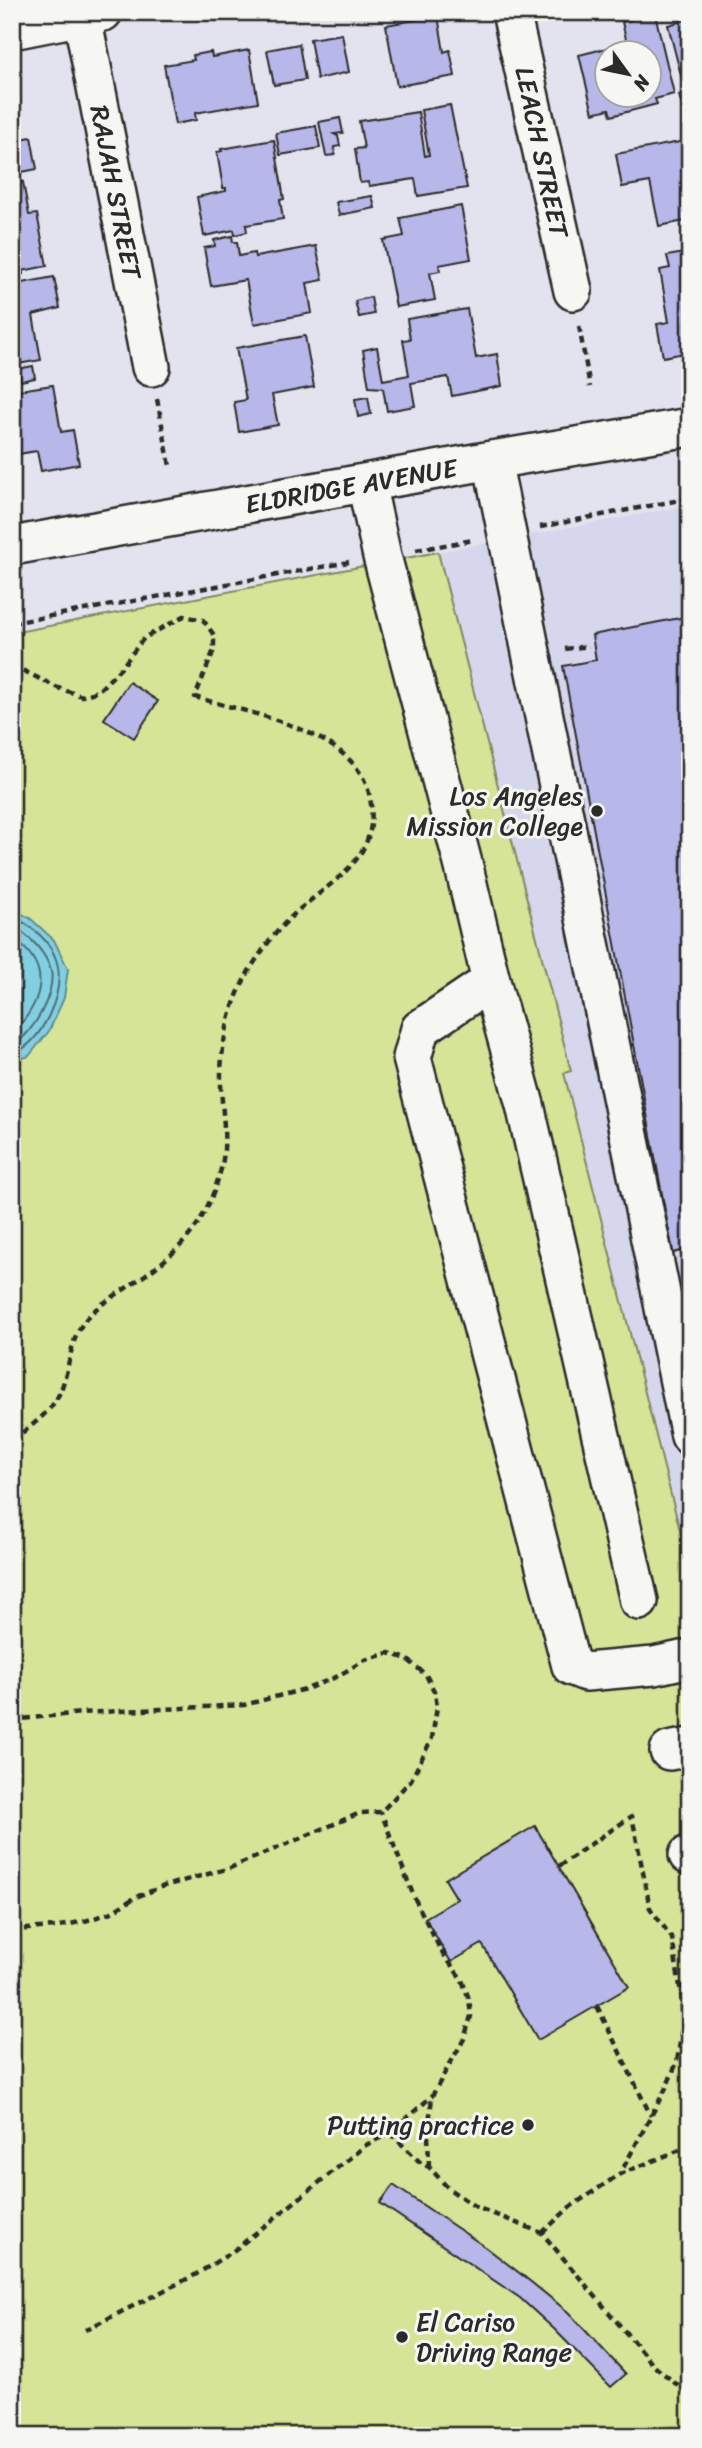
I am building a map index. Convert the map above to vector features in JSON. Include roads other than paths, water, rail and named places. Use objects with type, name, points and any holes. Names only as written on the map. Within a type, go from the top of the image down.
[{"type":"street","name":"LEACH STREET","points":[[511,12],[573,291]]},
{"type":"street","points":[[12,30],[92,14]]},
{"type":"street","name":"RAJAH STREET","points":[[92,14],[151,368]]},
{"type":"street","name":"ELDRIDGE AVENUE","points":[[12,546],[690,427]]},
{"type":"street","points":[[492,460],[690,1436]]},
{"type":"street","points":[[366,483],[382,556],[525,1105],[639,1601]]},
{"type":"street","points":[[491,981],[420,1029],[412,1058],[571,1666],[586,1672],[654,1665],[690,1658]]},
{"type":"water","points":[[12,909],[30,918],[54,940],[68,969],[64,998],[49,1031],[29,1056],[12,1062]]},
{"type":"place","name":"Los Angeles Mission College","points":[[597,811]]},
{"type":"place","name":"Putting practice","points":[[528,2125]]},
{"type":"place","name":"El Cariso Driving Range","points":[[402,2337]]}]
